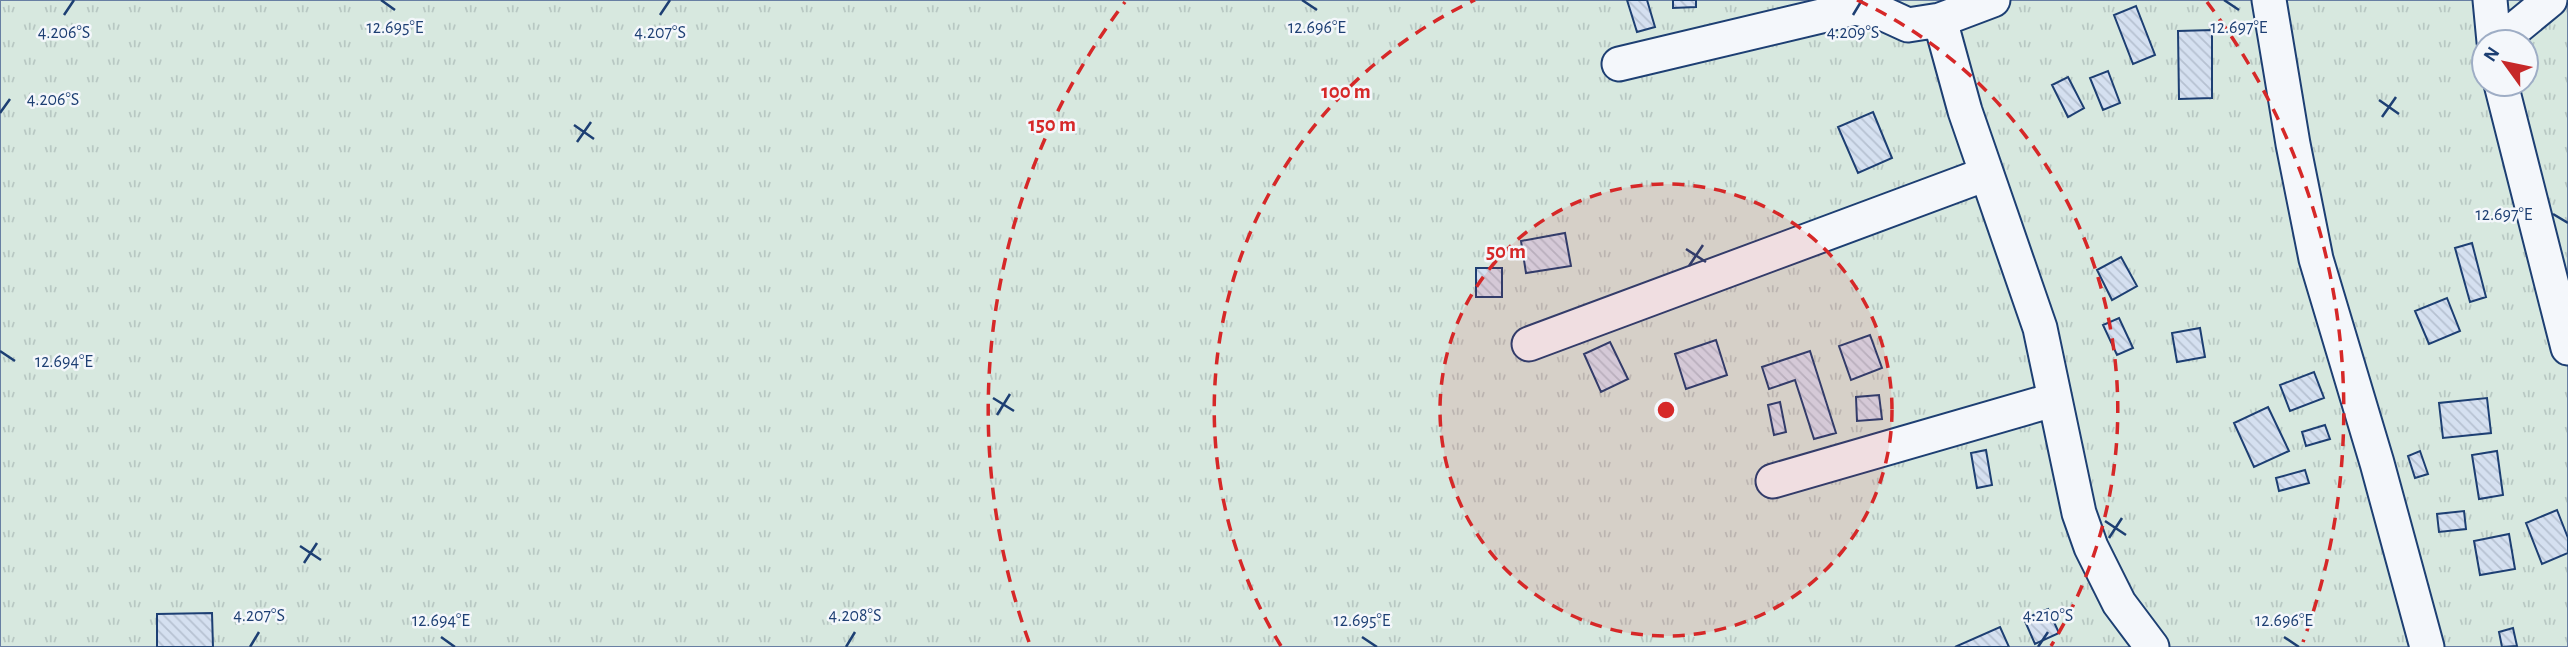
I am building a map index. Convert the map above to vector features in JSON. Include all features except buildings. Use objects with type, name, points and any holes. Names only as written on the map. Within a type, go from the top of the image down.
[{"type":"street","points":[[1619,64],[1855,8],[1884,13],[1908,25],[1940,20],[1993,0]]},
{"type":"street","points":[[2270,0],[2293,144],[2316,259],[2377,463],[2427,647]]},
{"type":"street","points":[[2490,0],[2494,28]]},
{"type":"street","points":[[2514,28],[2550,0]]},
{"type":"street","points":[[1940,20],[1986,174],[2040,328],[2053,400],[2079,513],[2091,547],[2119,603],[2152,647]]},
{"type":"street","points":[[2505,98],[2568,348]]},
{"type":"street","points":[[1529,344],[1986,174]]},
{"type":"street","points":[[1773,481],[2053,400]]},
{"type":"green space","points":[[0,0],[2568,0],[2568,647],[0,647]]}]
